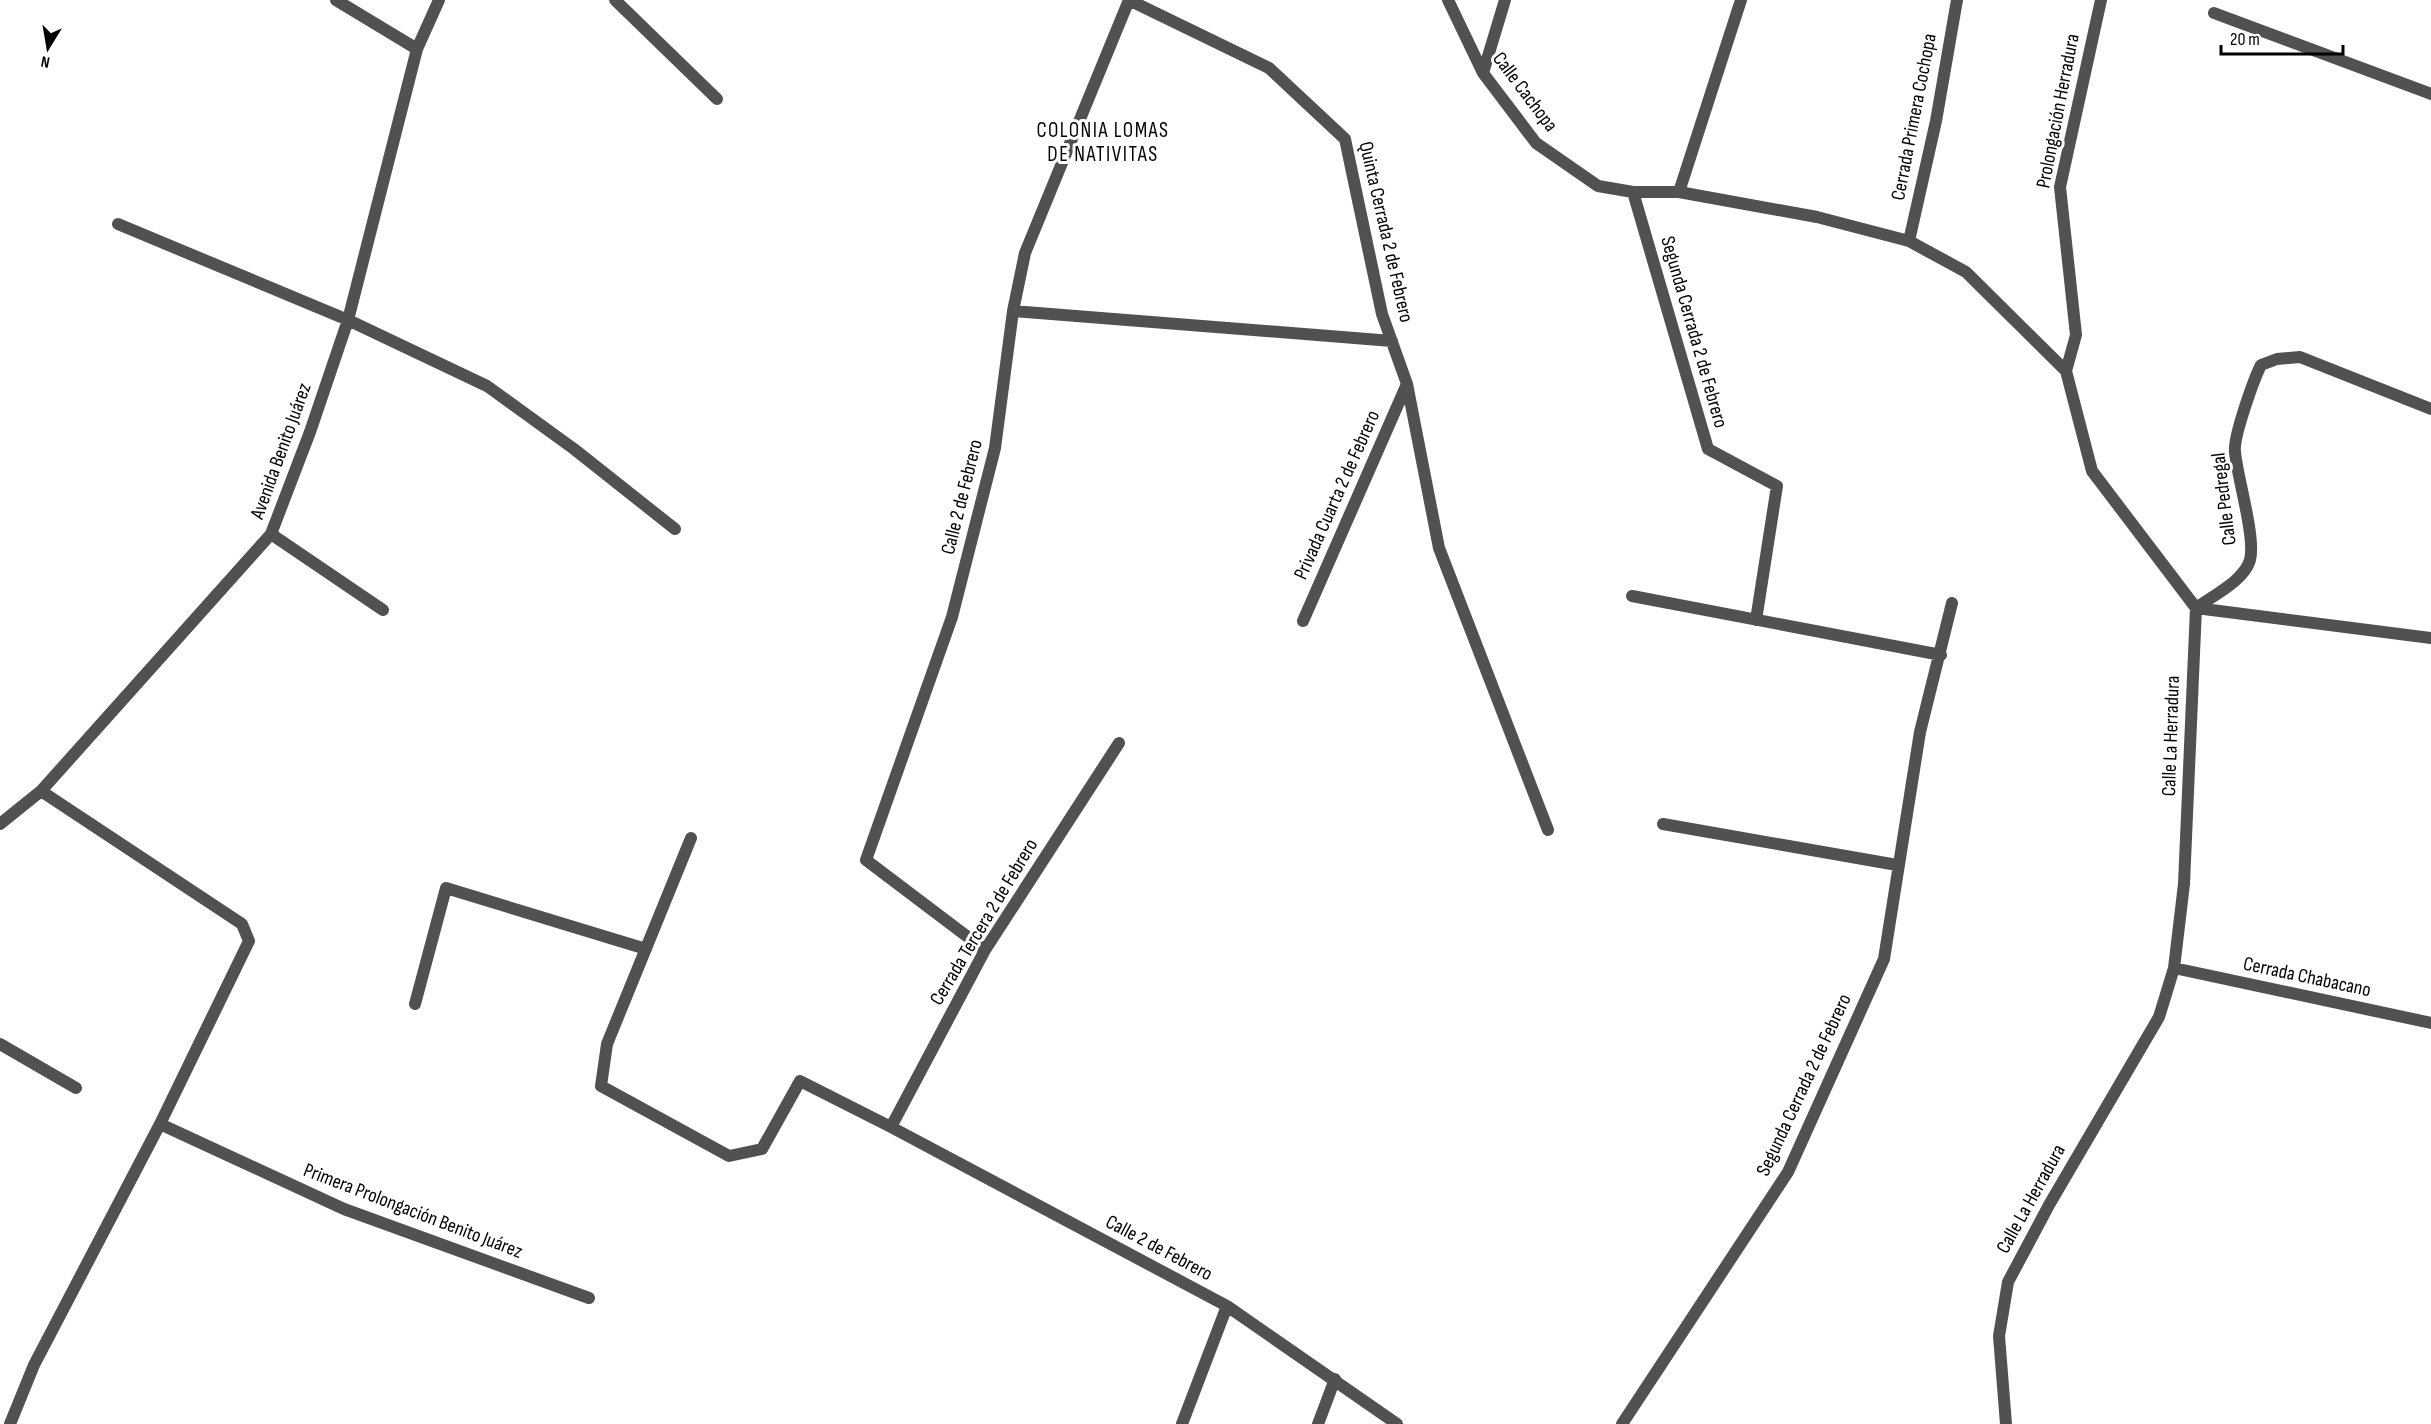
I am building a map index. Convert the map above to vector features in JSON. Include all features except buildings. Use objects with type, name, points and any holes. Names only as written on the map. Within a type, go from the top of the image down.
[{"type":"street","points":[[336,0],[417,49]]},
{"type":"street","name":"Avenida Benito Juárez","points":[[0,824],[41,791],[271,534],[348,320],[417,49],[439,0]]},
{"type":"street","points":[[615,0],[717,99]]},
{"type":"street","name":"Calle 2 de Febrero","points":[[985,950],[866,860],[952,617],[995,448],[1013,311],[1025,253],[1129,0]]},
{"type":"street","name":"Quinta Cerrada 2 de Febrero","points":[[1129,0],[1269,68],[1346,139],[1382,314],[1407,384],[1439,548],[1548,830]]},
{"type":"street","name":"Calle Cachopa","points":[[1448,0],[1483,73],[1536,143],[1598,186],[1633,192]]},
{"type":"street","points":[[1483,73],[1505,0]]},
{"type":"street","points":[[1679,192],[1741,0]]},
{"type":"street","name":"Cerrada Primera Cochopa","points":[[1909,241],[1936,121],[1957,0]]},
{"type":"street","name":"Prolongación Herradura","points":[[2066,371],[2076,335],[2060,187],[2101,0]]},
{"type":"street","points":[[2214,13],[2431,94]]},
{"type":"street","points":[[1633,192],[1679,192],[1817,216],[1909,241],[1966,272],[2066,371],[2092,471],[2196,608],[2431,638]]},
{"type":"street","name":"Segunda Cerrada 2 de Febrero","points":[[1633,192],[1708,449],[1777,486],[1756,620]]},
{"type":"street","points":[[118,224],[348,320],[487,386],[574,449],[675,529]]},
{"type":"street","points":[[1013,311],[1392,341]]},
{"type":"street","name":"Calle Pedregal","points":[[2196,608],[2240,576],[2250,561],[2240,472],[2234,450],[2252,382],[2261,365],[2277,359],[2300,357],[2431,409]]},
{"type":"street","name":"Privada Cuarta 2 de Febrero","points":[[1303,621],[1407,384]]},
{"type":"street","points":[[271,534],[383,610]]},
{"type":"street","points":[[1632,596],[1941,655]]},
{"type":"street","name":"Segunda Cerrada 2 de Febrero","points":[[1622,1424],[1788,1172],[1884,959],[1897,865],[1920,732],[1941,655],[1952,603]]},
{"type":"street","name":"Calle La Herradura","points":[[2006,1424],[1999,1336],[2008,1282],[2049,1205],[2159,1017],[2174,968],[2184,884],[2196,608]]},
{"type":"street","name":"Cerrada Tercera 2 de Febrero","points":[[891,1127],[985,950],[1119,743]]},
{"type":"street","points":[[10,1424],[34,1365],[160,1124],[249,941],[242,924],[41,791]]},
{"type":"street","points":[[1663,824],[1897,865]]},
{"type":"street","points":[[415,1004],[446,888],[646,949],[691,838]]},
{"type":"street","name":"Calle 2 de Febrero","points":[[646,949],[607,1044],[601,1086],[729,1156],[762,1149],[800,1081],[1227,1306],[1397,1424]]},
{"type":"street","name":"Cerrada Chabacano","points":[[2174,968],[2431,1023]]},
{"type":"street","points":[[0,1044],[76,1088]]},
{"type":"street","name":"Primera Prolongación Benito Juárez","points":[[160,1124],[344,1209],[589,1298]]},
{"type":"street","points":[[1182,1424],[1227,1306]]},
{"type":"street","points":[[1318,1424],[1335,1380]]},
{"type":"district","name":"COLONIA LOMAS DE NATIVITAS","points":[[1103,142]]}]
